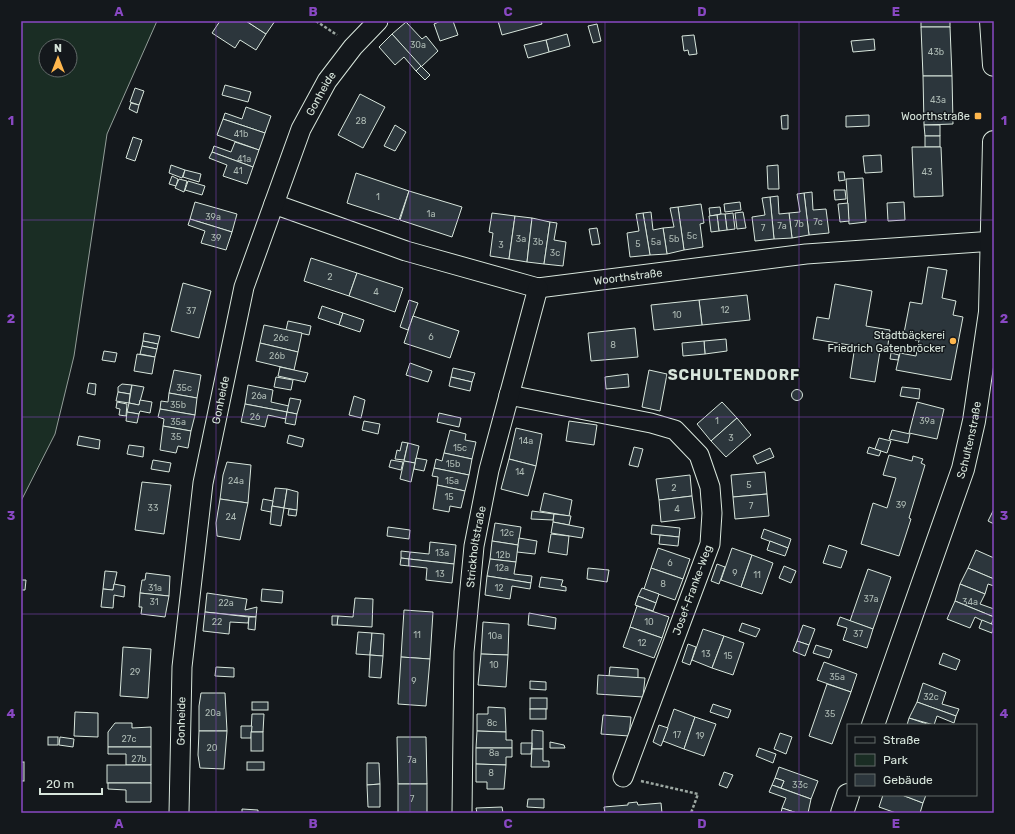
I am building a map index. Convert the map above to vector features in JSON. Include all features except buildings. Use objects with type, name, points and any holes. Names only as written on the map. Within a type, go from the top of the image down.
[{"type":"main road","points":[[991,21],[994,65]]},
{"type":"main road","name":"Schultenstraße","points":[[873,724],[968,452],[984,366],[990,312],[993,241],[994,142]]},
{"type":"main road","points":[[842,813],[848,796]]},
{"type":"street","name":"Gonheide","points":[[179,813],[182,667],[203,483],[244,287],[302,129],[327,81],[353,47],[378,21]]},
{"type":"street","name":"Woorthstraße","points":[[277,196],[406,251],[538,288],[806,254],[993,241]]},
{"type":"street","name":"Strickholtstraße","points":[[462,813],[464,652],[474,546],[489,470],[538,288]]},
{"type":"street","name":"Josef-Franke-Weg","points":[[509,395],[675,430],[699,455],[710,487],[712,513],[710,544],[623,777]]},
{"type":"path","points":[[316,21],[353,47]]},
{"type":"path","points":[[623,777],[698,794],[692,813]]},
{"type":"green space","points":[[21,21],[157,21],[107,134],[74,356],[55,434],[21,501]]},
{"type":"place","name":"Woorthstraße","points":[[978,116]]},
{"type":"place","name":"Stadtbäckerei Friedrich Gatenbröcker","points":[[953,341]]},
{"type":"district","name":"SCHULTENDORF","points":[[734,375]]}]
